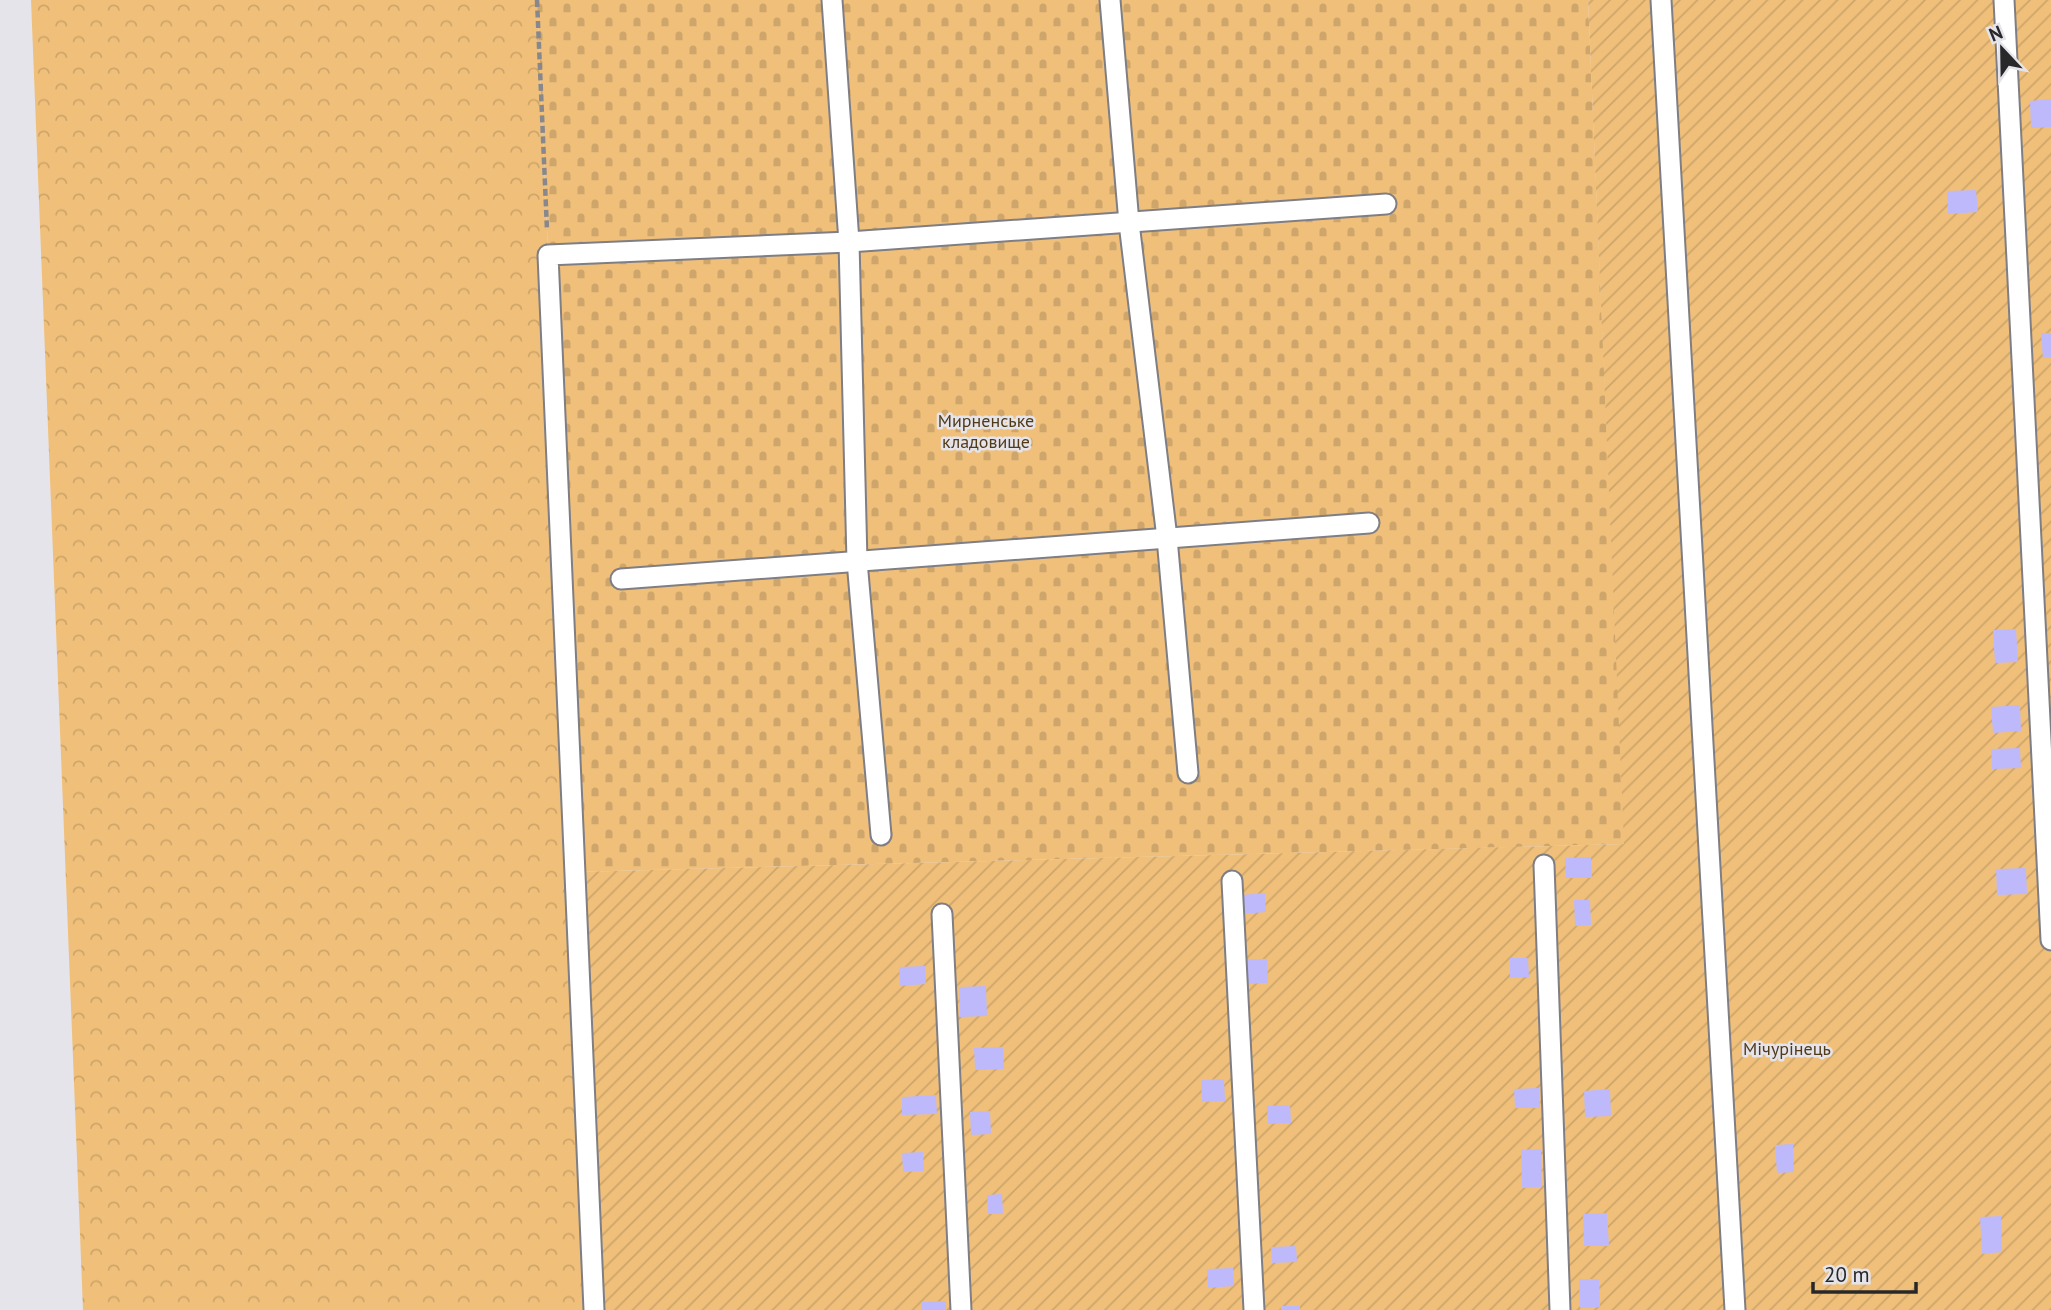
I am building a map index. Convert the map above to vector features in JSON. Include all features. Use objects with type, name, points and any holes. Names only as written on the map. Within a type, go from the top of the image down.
[{"type":"lane","points":[[832,0],[849,242],[857,561],[881,835]]},
{"type":"lane","points":[[1110,0],[1129,223],[1167,538],[1188,773]]},
{"type":"lane","points":[[1661,0],[1735,1310]]},
{"type":"lane","points":[[2004,0],[2051,940]]},
{"type":"lane","points":[[594,1310],[548,255],[849,242],[1386,204]]},
{"type":"lane","points":[[621,579],[1369,523]]},
{"type":"lane","points":[[1544,865],[1560,1310]]},
{"type":"lane","points":[[1232,881],[1254,1310]]},
{"type":"lane","points":[[942,914],[961,1310]]},
{"type":"path","points":[[537,0],[548,255]]},
{"type":"green space","points":[[31,0],[537,0],[594,1310],[83,1310]]},
{"type":"green space","name":"Мирненське кладовище","points":[[537,0],[1588,0],[1625,844],[575,872]]},
{"type":"green space","name":"Мічурінець","points":[[1588,0],[2051,0],[2051,1310],[594,1310],[575,872],[1624,844]]},
{"type":"building","points":[[2051,99],[2051,127],[2031,128],[2030,101]]},
{"type":"building","points":[[1976,190],[1978,212],[1948,214],[1947,191]]},
{"type":"building","points":[[2041,333],[2051,333],[2051,357],[2043,358]]},
{"type":"building","points":[[2016,629],[2018,662],[1995,663],[1993,630]]},
{"type":"building","points":[[2020,705],[2021,731],[1993,733],[1991,707]]},
{"type":"building","points":[[2020,748],[2021,768],[1992,769],[1991,749]]},
{"type":"building","points":[[1591,857],[1592,878],[1566,878],[1565,858]]},
{"type":"building","points":[[2026,868],[2027,894],[1997,895],[1996,869]]},
{"type":"building","points":[[1265,893],[1266,912],[1242,914],[1241,895]]},
{"type":"building","points":[[1574,900],[1590,900],[1591,925],[1575,926]]},
{"type":"building","points":[[1510,958],[1528,958],[1529,977],[1510,978]]},
{"type":"building","points":[[1247,959],[1267,959],[1268,983],[1248,984]]},
{"type":"building","points":[[925,966],[926,984],[900,986],[899,967]]},
{"type":"building","points":[[986,986],[987,1016],[960,1017],[959,987]]},
{"type":"building","points":[[1003,1047],[1004,1069],[975,1070],[974,1048]]},
{"type":"building","points":[[1224,1079],[1225,1101],[1202,1102],[1201,1080]]},
{"type":"building","points":[[1539,1088],[1540,1108],[1515,1108],[1514,1089]]},
{"type":"building","points":[[1610,1089],[1611,1116],[1585,1117],[1584,1091]]},
{"type":"building","points":[[936,1095],[937,1114],[902,1115],[902,1097]]},
{"type":"building","points":[[1290,1105],[1291,1123],[1268,1124],[1267,1106]]},
{"type":"building","points":[[990,1111],[991,1134],[971,1135],[970,1112]]},
{"type":"building","points":[[1793,1144],[1794,1172],[1777,1173],[1775,1145]]},
{"type":"building","points":[[1541,1149],[1542,1187],[1522,1188],[1521,1150]]},
{"type":"building","points":[[923,1152],[924,1171],[903,1172],[902,1153]]},
{"type":"building","points":[[1002,1194],[1003,1214],[988,1214],[987,1195]]},
{"type":"building","points":[[1607,1213],[1609,1246],[1584,1246],[1583,1214]]},
{"type":"building","points":[[2001,1216],[2002,1252],[1982,1254],[1980,1217]]},
{"type":"building","points":[[1296,1246],[1297,1262],[1272,1263],[1271,1247]]},
{"type":"building","points":[[1233,1268],[1234,1286],[1208,1288],[1207,1269]]},
{"type":"building","points":[[1579,1279],[1599,1279],[1600,1307],[1580,1308]]},
{"type":"building","points":[[946,1301],[946,1310],[921,1310],[921,1302]]},
{"type":"building","points":[[1281,1306],[1300,1306],[1300,1310],[1281,1310]]}]
